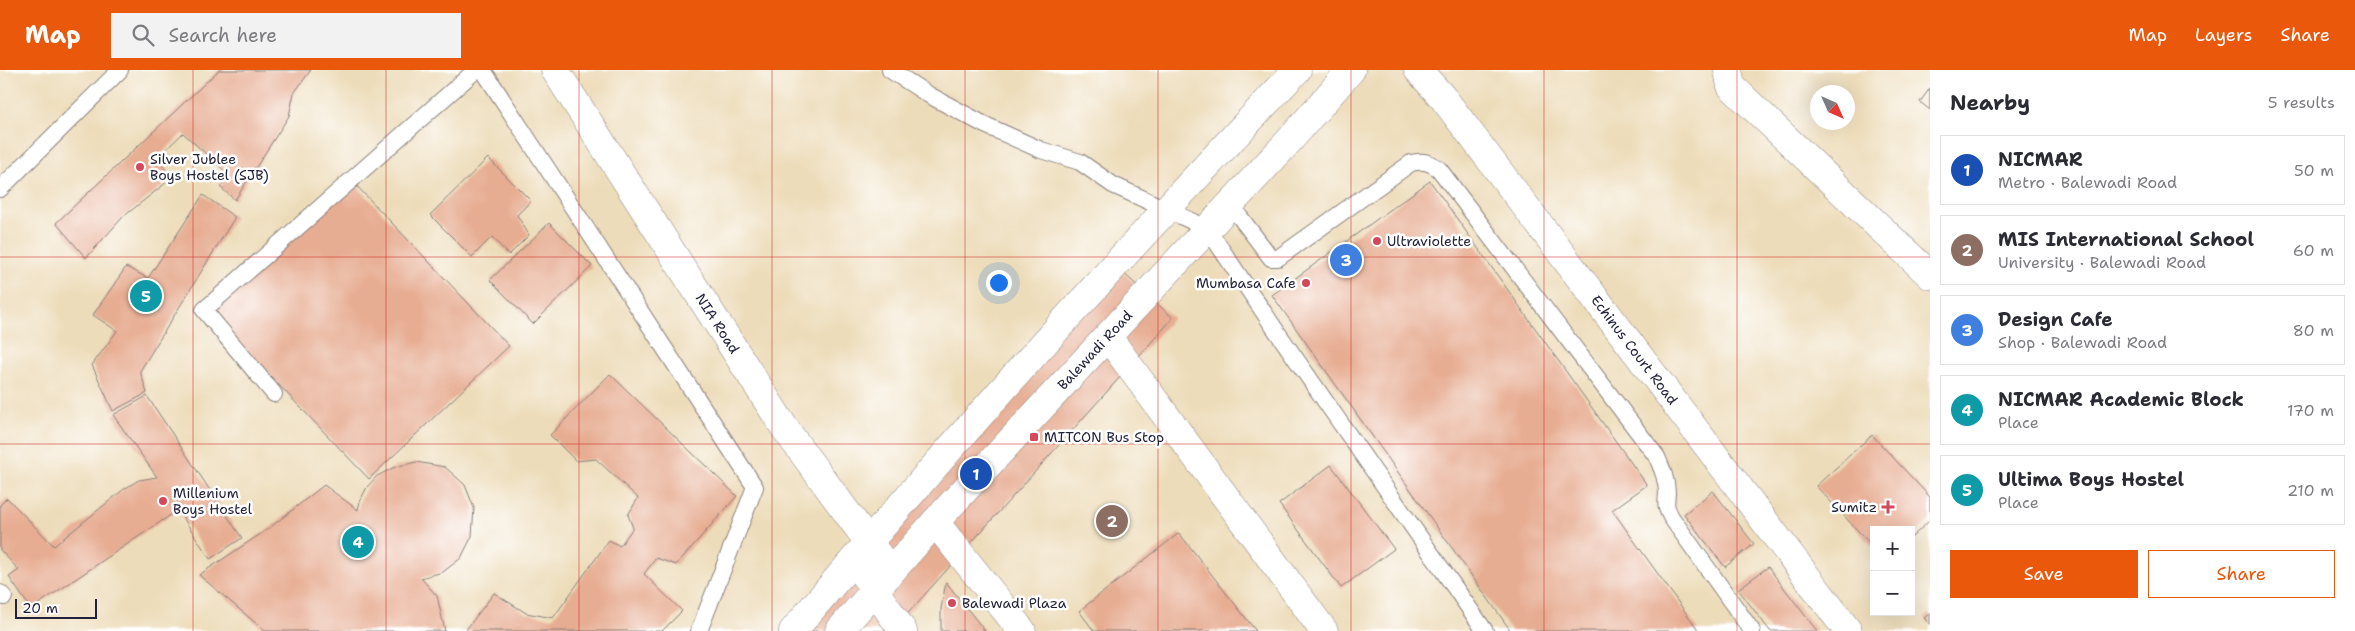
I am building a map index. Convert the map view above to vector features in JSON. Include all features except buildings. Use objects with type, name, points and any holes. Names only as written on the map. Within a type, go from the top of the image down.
[{"type":"street","name":"NIA Road","points":[[555,70],[786,430],[861,551],[882,581],[903,631]]},
{"type":"street","points":[[793,631],[861,551],[1165,208],[1297,70]]},
{"type":"street","name":"Balewadi Road","points":[[840,631],[935,522],[1289,142],[1352,70]]},
{"type":"street","name":"Echinus Court Road","points":[[1418,70],[1456,114],[1848,631]]},
{"type":"street","points":[[1728,70],[1731,86],[1930,275]]},
{"type":"street","points":[[1108,337],[1324,631]]},
{"type":"street","points":[[935,522],[1022,631]]},
{"type":"lane","points":[[0,189],[120,70]]},
{"type":"lane","points":[[274,394],[204,310],[476,70]]},
{"type":"lane","points":[[483,70],[755,487],[698,631]]},
{"type":"lane","points":[[890,70],[929,96],[985,125],[1041,150],[1080,162],[1113,185],[1207,228],[1274,330],[1485,631]]},
{"type":"lane","points":[[1230,204],[1271,258],[1278,258],[1410,163],[1422,161],[1430,163],[1439,169],[1657,457],[1664,474],[1667,494],[1665,505],[1670,517],[1752,631]]},
{"type":"place","name":"Silver Jublee Boys Hostel (SJB)","points":[[140,167]]},
{"type":"place","name":"Ultraviolette","points":[[1377,241]]},
{"type":"place","name":"Design Cafe","points":[[1346,260]]},
{"type":"place","name":"Mumbasa Cafe","points":[[1306,283]]},
{"type":"place","name":"Ultima Boys Hostel","points":[[146,296]]},
{"type":"place","name":"MITCON Bus Stop","points":[[1034,437]]},
{"type":"place","name":"NICMAR","points":[[976,474]]},
{"type":"place","name":"Millenium Boys Hostel","points":[[163,501]]},
{"type":"place","name":"Sumitz","points":[[1888,507]]},
{"type":"place","name":"MIS International School","points":[[1112,521]]},
{"type":"place","name":"NICMAR Academic Block","points":[[358,542]]},
{"type":"place","name":"Balewadi Plaza","points":[[952,603]]}]
